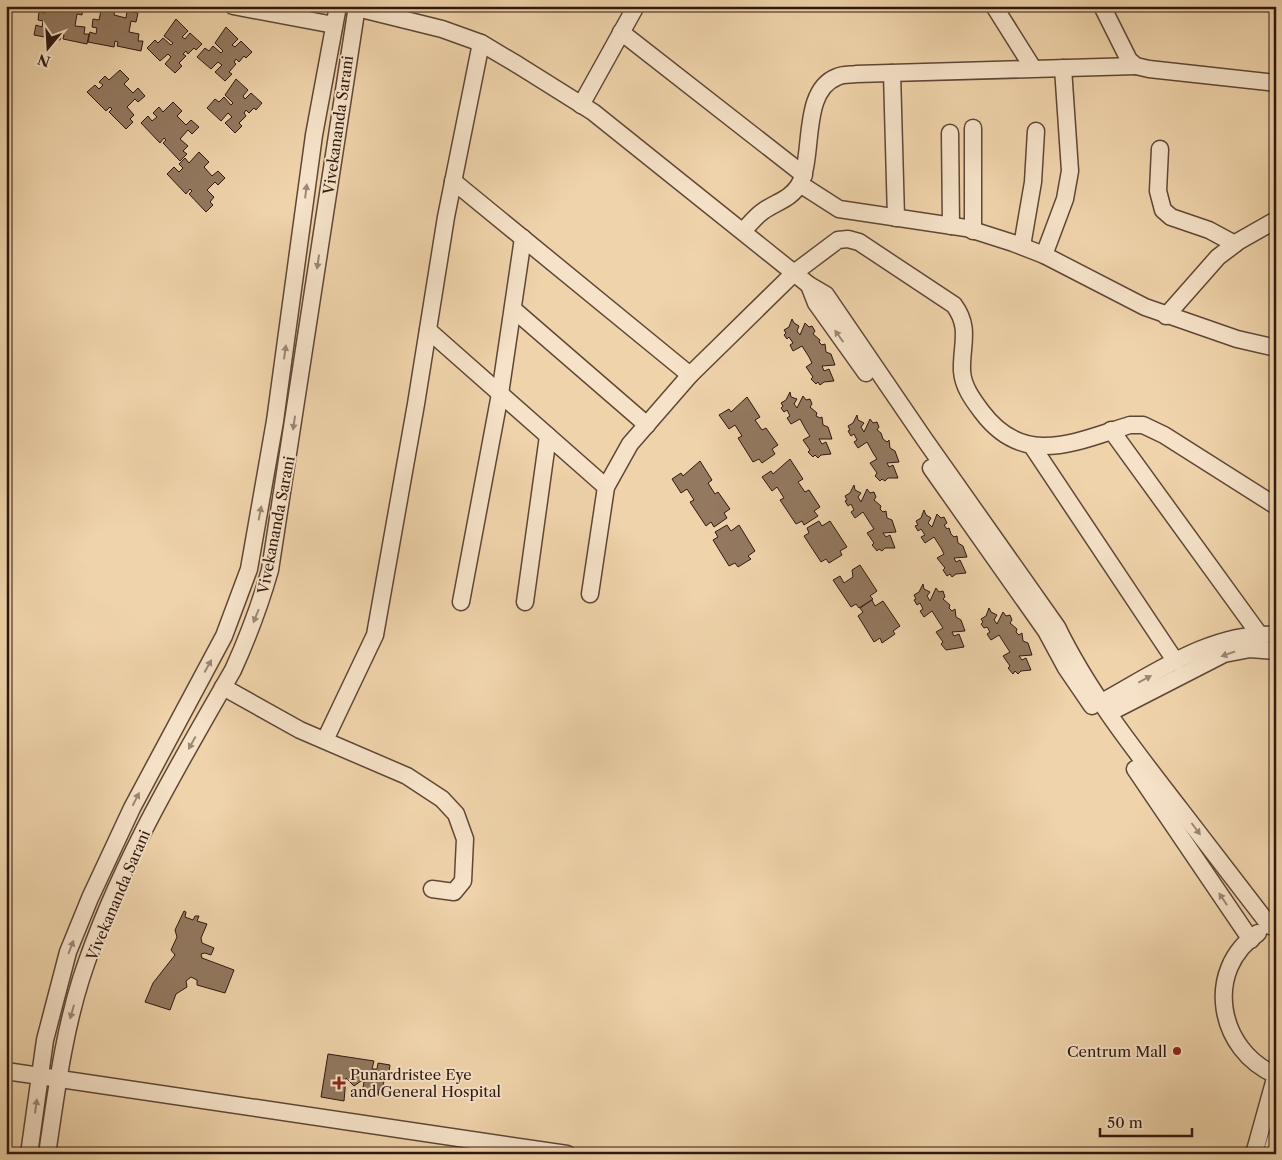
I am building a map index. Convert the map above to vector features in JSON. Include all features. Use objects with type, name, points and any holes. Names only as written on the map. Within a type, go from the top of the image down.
[{"type":"street","points":[[233,6],[256,8],[334,25]]},
{"type":"street","name":"Vivekananda Sarani","points":[[29,1154],[40,1076],[54,1000],[68,952],[111,851],[152,768],[224,636],[249,569],[265,485],[292,306],[314,135],[338,6]]},
{"type":"street","points":[[581,105],[636,6]]},
{"type":"street","points":[[994,6],[1033,68]]},
{"type":"street","points":[[1102,6],[1129,60],[1136,66]]},
{"type":"street","points":[[357,7],[442,29],[481,44],[581,105],[809,285],[826,295],[930,448],[1057,627],[1067,648],[1162,791],[1251,940]]},
{"type":"street","name":"Vivekananda Sarani","points":[[47,1154],[69,1022],[82,978],[124,872],[253,626],[270,570],[357,7]]},
{"type":"street","points":[[621,32],[839,209],[973,230],[1044,255],[1166,316],[1237,339],[1276,348]]},
{"type":"street","points":[[325,740],[375,635],[453,181],[481,44]]},
{"type":"street","points":[[743,231],[761,212],[787,199],[802,180],[818,96],[826,84],[837,77],[892,73],[1136,66],[1276,83]]},
{"type":"street","points":[[1044,255],[1068,185],[1070,170],[1063,68]]},
{"type":"street","points":[[892,73],[896,218]]},
{"type":"street","points":[[973,128],[973,230]]},
{"type":"street","points":[[1022,246],[1033,182],[1036,131]]},
{"type":"street","points":[[950,133],[951,226]]},
{"type":"street","points":[[1160,149],[1158,192],[1163,210],[1167,215],[1209,230],[1235,244]]},
{"type":"street","points":[[453,181],[690,374]]},
{"type":"street","points":[[1166,316],[1199,276],[1235,244],[1275,221]]},
{"type":"street","points":[[461,602],[500,394],[523,238]]},
{"type":"street","points":[[590,594],[606,487],[630,444],[690,374],[794,273],[838,240],[848,239],[859,242],[954,306],[962,316],[964,326],[962,372],[965,386],[997,430],[1011,440],[1032,446],[1052,447],[1130,424],[1143,424],[1164,435],[1276,506]]},
{"type":"street","points":[[809,285],[816,303],[1046,631],[1066,668],[1162,791],[1273,925],[1251,940],[1237,954],[1226,977],[1224,990],[1224,1014],[1232,1036],[1246,1056],[1265,1070],[1276,1075],[1254,1154]]},
{"type":"street","points":[[292,306],[310,309]]},
{"type":"street","points":[[513,309],[647,425]]},
{"type":"street","points":[[428,330],[606,487]]},
{"type":"street","points":[[1111,430],[1259,634]]},
{"type":"street","points":[[525,602],[548,436]]},
{"type":"street","points":[[1032,446],[1176,662]]},
{"type":"street","points":[[1110,713],[1176,662],[1230,639],[1259,634],[1276,635]]},
{"type":"street","points":[[1110,713],[1224,654],[1250,649],[1276,651]]},
{"type":"street","points":[[219,694],[407,776],[433,791],[456,814],[465,839],[463,881],[454,892],[432,889]]},
{"type":"street","points":[[6,1071],[495,1149],[567,1154]]},
{"type":"street","points":[[1271,1154],[1276,1138]]},
{"type":"building","points":[[46,6],[60,6],[60,8],[72,11],[73,6],[83,6],[82,15],[77,14],[75,26],[85,27],[84,34],[89,34],[87,44],[63,39],[64,35],[61,34],[60,40],[34,35],[36,25],[42,27],[43,21],[38,20],[39,12],[45,13]]},
{"type":"building","points":[[102,6],[115,8],[114,15],[126,18],[127,11],[138,13],[136,22],[131,21],[129,32],[139,34],[138,41],[143,41],[141,51],[117,46],[118,42],[115,41],[114,47],[88,42],[90,32],[96,34],[97,28],[92,27],[93,19],[99,20]]},
{"type":"building","points":[[176,19],[188,31],[182,37],[185,39],[190,33],[202,44],[196,50],[194,48],[188,54],[186,51],[183,54],[186,56],[179,63],[182,66],[175,73],[165,64],[171,57],[168,54],[160,61],[147,48],[155,40],[158,43],[163,38],[171,45],[173,43],[164,36]]},
{"type":"building","points":[[226,27],[238,39],[232,45],[235,47],[241,41],[252,52],[246,58],[244,56],[239,62],[236,59],[234,62],[236,64],[229,72],[232,74],[225,81],[215,72],[222,65],[218,62],[211,69],[197,57],[205,48],[209,51],[213,46],[221,53],[223,51],[215,43]]},
{"type":"building","points":[[120,70],[129,79],[124,84],[133,93],[138,88],[145,96],[138,102],[135,99],[127,107],[134,115],[130,119],[133,122],[126,129],[109,112],[112,109],[110,107],[106,111],[87,92],[95,85],[99,89],[103,85],[99,82],[105,76],[109,80]]},
{"type":"building","points":[[236,79],[248,90],[243,96],[245,99],[251,93],[262,103],[256,110],[254,108],[249,113],[246,110],[244,113],[246,116],[239,123],[242,126],[235,133],[225,123],[232,117],[228,113],[221,121],[207,108],[215,99],[219,102],[224,97],[231,105],[233,103],[225,95]]},
{"type":"building","points":[[173,102],[182,111],[177,116],[186,125],[191,120],[199,127],[192,134],[188,130],[180,139],[188,146],[183,151],[187,154],[180,161],[163,143],[166,140],[164,138],[160,143],[141,123],[148,116],[152,121],[157,117],[153,113],[159,107],[163,112]]},
{"type":"building","points":[[199,152],[209,162],[204,167],[212,176],[218,171],[225,178],[218,185],[215,182],[207,190],[214,197],[210,202],[213,205],[206,212],[189,194],[192,191],[190,189],[186,194],[167,174],[174,167],[179,172],[183,168],[179,164],[185,158],[189,163]]},
{"type":"building","points":[[792,319],[799,326],[797,331],[800,335],[805,323],[809,327],[812,326],[815,331],[813,334],[820,340],[819,342],[822,345],[825,344],[826,352],[831,354],[835,365],[822,366],[824,371],[829,369],[834,381],[824,382],[820,385],[811,379],[813,377],[806,367],[812,363],[809,357],[802,346],[793,351],[790,345],[793,343],[789,337],[787,339],[784,335],[786,333],[784,330],[789,327]]},
{"type":"building","points":[[790,392],[791,397],[797,399],[794,404],[797,408],[803,396],[806,400],[810,399],[812,404],[810,407],[817,413],[816,416],[822,417],[823,425],[828,427],[832,439],[819,439],[822,444],[826,442],[831,454],[821,455],[818,458],[815,455],[813,457],[808,452],[810,450],[803,440],[810,436],[800,419],[791,424],[787,418],[790,416],[787,410],[784,412],[781,408],[783,406],[781,403],[786,400]]},
{"type":"building","points":[[747,397],[760,417],[755,420],[762,430],[766,428],[778,445],[772,449],[775,454],[762,463],[759,459],[753,462],[738,438],[742,436],[735,425],[729,429],[719,415],[729,409],[731,412]]},
{"type":"building","points":[[857,415],[858,420],[864,423],[861,427],[864,432],[870,419],[873,423],[877,422],[879,427],[877,430],[881,433],[883,439],[887,442],[889,440],[890,448],[895,451],[899,462],[887,463],[889,467],[893,465],[898,478],[888,478],[885,481],[882,479],[880,481],[875,476],[877,473],[870,463],[877,459],[867,442],[858,448],[854,442],[857,440],[854,434],[851,436],[848,431],[850,430],[848,426],[853,423]]},
{"type":"building","points":[[790,459],[803,479],[798,482],[805,492],[809,490],[820,507],[814,511],[818,516],[804,525],[802,521],[796,524],[780,500],[784,498],[777,487],[772,491],[762,477],[771,471],[773,474]]},
{"type":"building","points":[[700,461],[712,480],[708,483],[715,494],[718,492],[730,509],[724,513],[727,518],[714,527],[711,522],[706,526],[690,502],[694,500],[687,489],[681,493],[672,479],[681,473],[683,476]]},
{"type":"building","points":[[854,485],[855,490],[861,493],[858,497],[861,502],[867,489],[870,493],[874,492],[876,497],[874,500],[881,506],[880,509],[883,512],[886,511],[887,518],[892,520],[896,532],[883,533],[886,537],[890,535],[895,548],[885,548],[882,551],[879,549],[877,551],[872,545],[874,543],[867,533],[874,529],[863,512],[855,518],[851,512],[854,510],[851,504],[848,506],[845,501],[847,500],[845,496],[850,493]]},
{"type":"building","points":[[924,510],[926,515],[931,518],[928,523],[932,527],[937,514],[941,518],[944,517],[947,523],[944,525],[947,529],[949,528],[954,537],[957,536],[958,543],[963,546],[967,557],[954,558],[956,562],[960,560],[966,573],[956,574],[952,577],[950,574],[947,576],[943,570],[945,568],[937,558],[944,554],[934,537],[925,543],[921,537],[925,535],[921,529],[918,531],[915,526],[918,525],[916,521],[921,518]]},
{"type":"building","points":[[819,521],[822,526],[830,521],[847,547],[840,551],[842,555],[829,563],[826,559],[821,562],[804,536],[809,533],[807,528]]},
{"type":"building","points":[[727,525],[731,531],[739,525],[755,551],[748,556],[751,559],[738,567],[735,563],[729,566],[713,540],[718,537],[715,532]]},
{"type":"building","points":[[860,565],[877,591],[870,596],[873,599],[859,608],[856,604],[851,607],[833,580],[840,576],[844,583],[853,577],[852,570]]},
{"type":"building","points":[[923,584],[924,589],[930,592],[927,596],[930,601],[936,588],[939,592],[943,591],[945,597],[943,599],[950,605],[949,608],[952,611],[955,609],[956,617],[961,620],[965,631],[952,632],[954,636],[959,634],[964,647],[946,650],[941,644],[943,642],[936,632],[943,628],[932,611],[924,617],[920,611],[923,609],[920,603],[917,605],[914,600],[916,599],[914,595],[919,592]]},
{"type":"building","points":[[872,600],[875,606],[883,601],[900,626],[893,631],[895,634],[882,643],[880,638],[874,642],[858,616],[863,612],[860,608]]},
{"type":"building","points":[[989,608],[991,612],[997,615],[994,620],[997,624],[1003,612],[1006,616],[1010,615],[1012,620],[1010,623],[1017,629],[1016,632],[1019,635],[1022,633],[1023,641],[1028,643],[1032,655],[1019,656],[1022,660],[1026,658],[1031,670],[1021,671],[1018,674],[1015,671],[1013,674],[1008,668],[1010,666],[1003,656],[1010,652],[999,635],[991,640],[987,634],[990,632],[987,627],[984,628],[981,624],[983,622],[981,619],[986,616]]},
{"type":"building","points":[[184,911],[186,912],[185,917],[193,920],[195,916],[199,916],[197,921],[207,924],[201,938],[202,943],[214,948],[211,955],[201,954],[202,958],[234,970],[225,993],[197,985],[197,980],[191,977],[186,981],[187,987],[176,994],[170,1010],[145,1002],[153,983],[175,955],[171,950],[177,937],[175,930]]},
{"type":"building","points":[[328,1054],[374,1061],[372,1069],[377,1069],[378,1063],[390,1065],[388,1078],[385,1077],[382,1090],[379,1089],[378,1096],[362,1094],[364,1082],[361,1081],[354,1086],[346,1078],[344,1101],[321,1097]]},
{"type":"place","name":"Centrum Mall","points":[[1177,1051]]},
{"type":"place","name":"Punardristee Eye and General Hospital","points":[[339,1083]]}]
